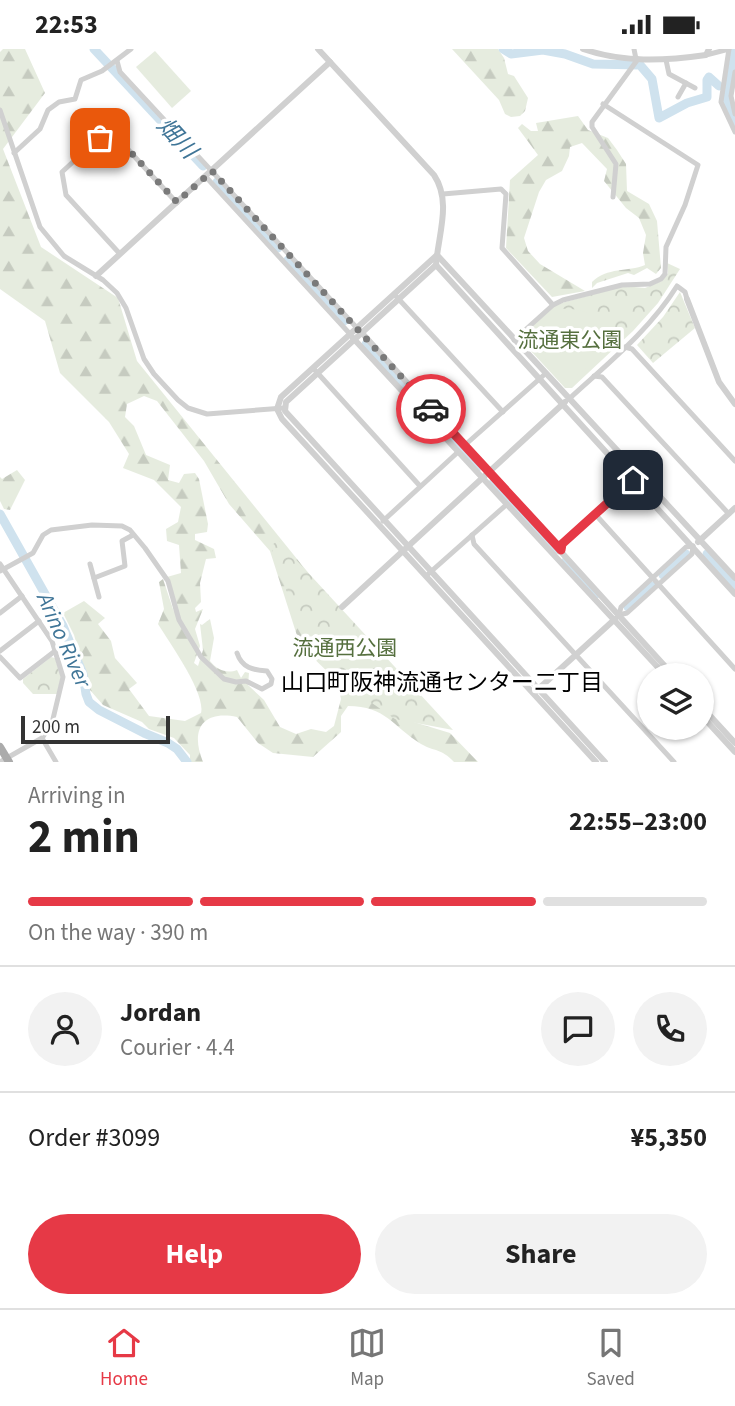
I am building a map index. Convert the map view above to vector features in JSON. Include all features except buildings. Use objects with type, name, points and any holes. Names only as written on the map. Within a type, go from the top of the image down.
[{"type":"main road","points":[[0,747],[5,761]]},
{"type":"street","points":[[318,49],[434,175],[443,194],[436,265],[396,297]]},
{"type":"street","points":[[583,49],[637,61],[666,61],[729,49],[721,102],[735,132]]},
{"type":"street","points":[[634,49],[637,61]]},
{"type":"street","points":[[14,153],[40,129],[48,110],[59,102],[75,99],[81,80],[112,64],[129,50]]},
{"type":"street","points":[[613,197],[616,164],[592,127],[592,122],[637,61]]},
{"type":"street","points":[[666,61],[669,74],[695,88]]},
{"type":"street","points":[[96,276],[330,62]]},
{"type":"street","points":[[112,64],[561,550],[616,618]]},
{"type":"street","points":[[735,72],[731,96],[735,114]]},
{"type":"street","points":[[678,97],[686,83]]},
{"type":"street","points":[[514,340],[553,305],[622,285],[650,284],[665,274],[666,247],[699,168],[603,104]]},
{"type":"street","points":[[0,110],[32,210],[45,235],[64,256],[110,286],[122,300],[144,359],[154,375],[183,404],[194,411],[208,414],[281,408]]},
{"type":"street","points":[[120,254],[65,195],[62,172],[100,138],[123,144],[177,202]]},
{"type":"street","points":[[206,177],[554,557],[658,663]]},
{"type":"street","points":[[443,194],[501,189],[504,191],[506,194],[502,248],[553,305]]},
{"type":"street","points":[[280,258],[288,252]]},
{"type":"street","points":[[437,255],[396,297],[315,371],[281,397],[282,419],[605,762]]},
{"type":"street","points":[[437,255],[514,340],[542,376]]},
{"type":"street","points":[[436,265],[735,578]]},
{"type":"street","points":[[342,607],[625,347],[657,315],[677,286],[685,292],[719,382],[735,404]]},
{"type":"street","points":[[396,297],[503,412]]},
{"type":"street","points":[[625,347],[632,349],[735,461]]},
{"type":"street","points":[[315,371],[420,487]]},
{"type":"street","points":[[465,445],[542,376]]},
{"type":"street","points":[[594,376],[602,377],[729,514]]},
{"type":"street","points":[[415,406],[423,400]]},
{"type":"street","points":[[381,523],[458,452]]},
{"type":"street","points":[[554,557],[561,550],[562,544],[636,477]]},
{"type":"street","points":[[636,477],[735,594]]},
{"type":"street","points":[[428,574],[506,505]]},
{"type":"street","points":[[616,618],[621,607],[686,547],[693,546],[735,508]]},
{"type":"street","points":[[595,514],[735,669]]},
{"type":"street","points":[[5,761],[42,738],[52,723],[63,677],[52,641],[3,567],[33,553],[43,535],[60,528],[122,526],[145,548],[168,581],[179,620],[201,657],[224,679],[246,681],[262,689],[271,684],[272,679],[267,671],[244,666],[237,653]]},
{"type":"street","points":[[94,578],[125,566],[122,541],[133,535]]},
{"type":"street","points":[[472,535],[474,544],[674,762]]},
{"type":"street","points":[[536,691],[692,554],[693,546]]},
{"type":"street","points":[[90,563],[99,597]]},
{"type":"street","points":[[0,613],[22,596]]},
{"type":"street","points":[[0,651],[39,621]]},
{"type":"street","points":[[0,657],[20,678],[55,651]]},
{"type":"street","points":[[536,691],[596,762]]},
{"type":"street","points":[[714,723],[735,743]]},
{"type":"street","points":[[714,726],[735,752]]},
{"type":"street","points":[[42,738],[56,762]]},
{"type":"green space","points":[[3,49],[25,49],[45,93],[3,149],[41,247],[118,298],[137,361],[335,606],[404,719],[450,733],[478,762],[454,762],[442,752],[421,744],[380,713],[348,706],[341,716],[341,732],[313,757],[273,753],[258,743],[237,717],[225,716],[207,720],[202,725],[198,740],[203,762],[190,762],[190,755],[174,738],[149,729],[142,722],[103,705],[90,690],[74,635],[63,613],[84,601],[105,618],[98,624],[111,641],[115,658],[137,683],[129,689],[149,716],[185,721],[201,713],[198,693],[158,624],[164,609],[159,582],[163,579],[174,612],[167,577],[181,573],[179,545],[167,541],[166,529],[178,522],[181,507],[154,480],[123,468],[129,454],[109,422],[60,373],[45,321],[0,289],[0,52]],"holes":[[[144,396],[157,401],[204,461],[229,504],[270,551],[300,645],[337,681],[341,699],[334,726],[326,732],[311,729],[296,734],[280,727],[264,700],[248,685],[249,673],[245,672],[241,678],[237,670],[226,671],[213,664],[210,661],[214,638],[210,619],[200,624],[203,650],[198,666],[194,663],[200,646],[195,629],[203,609],[196,612],[195,608],[201,602],[200,583],[206,559],[216,558],[214,549],[195,540],[195,534],[207,532],[208,524],[199,479],[195,473],[184,474],[179,483],[168,480],[170,465],[146,455],[134,426],[125,417],[127,404]]]},
{"type":"green space","points":[[452,49],[498,49],[504,58],[508,74],[514,76],[528,98],[525,111],[520,116],[511,117],[505,114],[499,100]]},
{"type":"green space","points":[[155,51],[191,91],[172,108],[136,67]]},
{"type":"green space","points":[[578,116],[588,130],[608,138],[626,164],[627,191],[649,204],[657,221],[661,268],[656,274],[647,268],[634,275],[628,273],[597,283],[592,288],[592,282],[604,274],[645,265],[643,253],[646,235],[639,218],[626,208],[604,181],[607,169],[582,143],[570,147],[562,171],[546,180],[539,192],[524,238],[528,251],[540,264],[585,291],[552,297],[506,248],[510,180],[538,155],[518,128],[522,124],[531,131],[538,131],[536,123]]},
{"type":"green space","name":"流通東公園","points":[[667,263],[680,269],[658,303],[633,331],[572,388],[565,388],[519,338],[556,305],[624,286],[645,288],[662,281],[668,273]]},
{"type":"green space","points":[[680,292],[695,328],[653,363],[637,345],[663,317]]},
{"type":"green space","points":[[560,309],[577,310],[591,315],[604,325],[613,339],[595,361],[570,381],[540,354],[528,335],[546,316]]},
{"type":"green space","points":[[17,470],[25,480],[10,510],[4,509],[0,501],[0,477],[2,479]]},
{"type":"green space","name":"流通西公園","points":[[278,540],[453,730],[395,719],[343,683],[302,636],[271,546]]},
{"type":"green space","points":[[51,657],[55,658],[61,677],[57,694],[33,694],[23,683],[23,679]]},
{"type":"waterway","name":"畑川","points":[[94,49],[203,166]]},
{"type":"waterway","points":[[503,49],[511,54],[543,50],[593,64],[640,65],[652,79],[659,118],[687,103],[707,97],[709,77],[719,86]]},
{"type":"waterway","points":[[734,49],[727,101],[735,123]]},
{"type":"waterway","name":"畑川","points":[[217,182],[278,248]]},
{"type":"waterway","name":"畑川","points":[[288,260],[344,321]]},
{"type":"waterway","name":"畑川","points":[[366,344],[414,398]]},
{"type":"waterway","name":"畑川","points":[[425,409],[478,467]]},
{"type":"waterway","name":"畑川","points":[[493,483],[554,550]]},
{"type":"waterway","name":"Arino River","points":[[0,514],[63,626],[83,674],[89,702],[99,710],[168,743],[177,749],[187,762]]},
{"type":"waterway","name":"畑川","points":[[663,575],[686,554]]},
{"type":"waterway","name":"畑川","points":[[707,554],[735,586]]},
{"type":"waterway","name":"畑川","points":[[565,562],[595,595]]},
{"type":"waterway","name":"畑川","points":[[628,607],[652,586]]},
{"type":"way so far","points":[[100,138],[123,144],[177,202],[212,171],[431,409]]},
{"type":"district","name":"山口町阪神流通センター二丁目","points":[[442,682]]},
{"type":"route","points":[[431,409],[561,550],[562,544],[633,480]]}]
